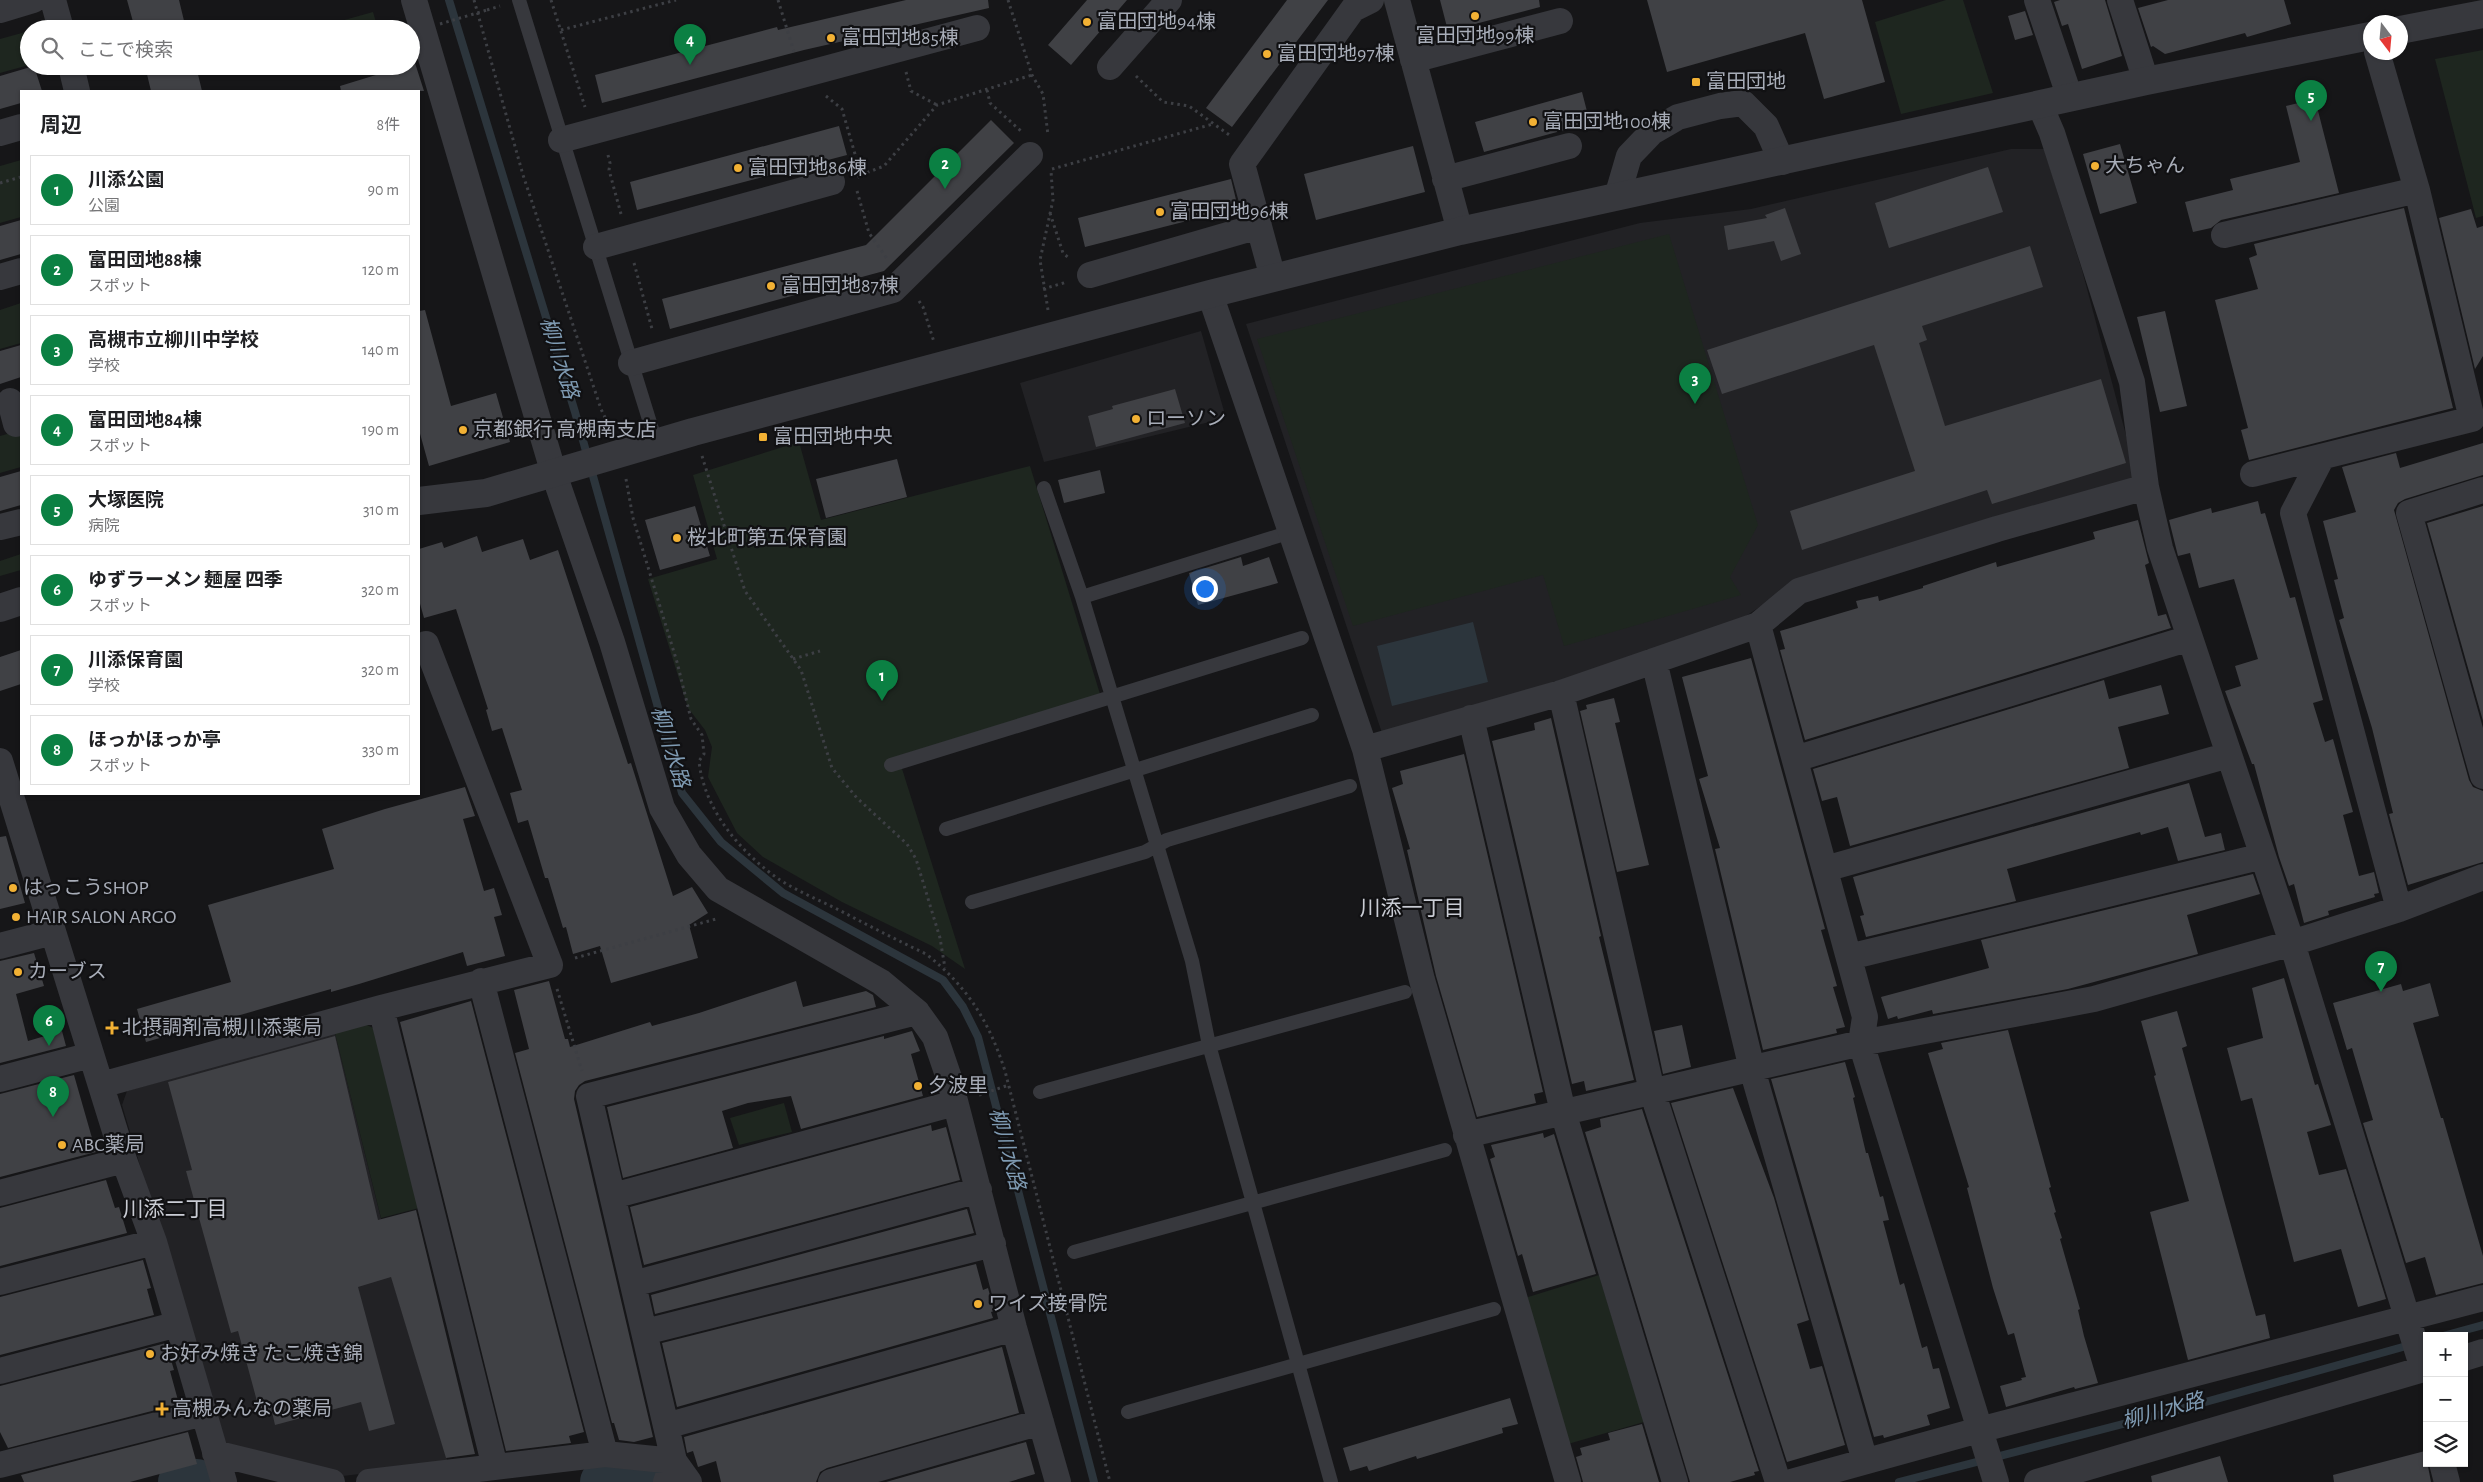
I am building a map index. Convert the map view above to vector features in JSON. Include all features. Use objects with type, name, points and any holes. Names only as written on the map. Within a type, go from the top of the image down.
[{"type":"street","points":[[0,10],[34,0]]},
{"type":"street","points":[[53,0],[59,20]]},
{"type":"street","points":[[414,0],[662,808],[689,855],[718,889],[881,982],[917,1012],[935,1037],[955,1103],[1014,1328],[1058,1482]]},
{"type":"street","points":[[1114,62],[1169,0]]},
{"type":"street","points":[[1273,278],[1242,164],[1353,9],[1371,0]]},
{"type":"street","points":[[1397,0],[1460,231]]},
{"type":"street","points":[[2037,0],[2070,98]]},
{"type":"street","points":[[2120,0],[2146,81]]},
{"type":"street","points":[[2408,28],[2483,14]]},
{"type":"street","points":[[1413,60],[1560,21]]},
{"type":"street","points":[[562,140],[977,28]]},
{"type":"street","points":[[420,501],[486,493],[693,432],[1210,294],[1460,231],[2040,106],[2146,81],[2363,37]]},
{"type":"street","points":[[2253,474],[2472,419],[2417,190],[2379,60]]},
{"type":"street","points":[[73,75],[77,90]]},
{"type":"street","points":[[1617,197],[1629,156],[1652,132],[1678,117],[1720,106],[1743,103],[1766,126],[1782,162]]},
{"type":"street","points":[[2040,106],[2052,133],[2132,382],[2146,487],[2160,548],[2292,943],[2407,1317],[2423,1363]]},
{"type":"street","points":[[0,133],[20,127]]},
{"type":"street","points":[[1446,179],[1569,146]]},
{"type":"street","points":[[631,363],[893,290],[1030,155]]},
{"type":"street","points":[[596,248],[832,182]]},
{"type":"street","points":[[2224,235],[2417,190]]},
{"type":"street","points":[[1090,275],[1258,226]]},
{"type":"street","points":[[0,277],[20,271]]},
{"type":"street","points":[[1210,294],[1364,750],[1422,980],[1568,1482]]},
{"type":"street","points":[[2322,456],[2293,513],[2399,908]]},
{"type":"street","points":[[1364,750],[1561,693],[1758,625],[1799,591],[1997,529],[2146,487]]},
{"type":"street","points":[[2483,490],[2409,513],[2483,776]]},
{"type":"street","points":[[0,527],[20,522]]},
{"type":"street","points":[[0,608],[20,602]]},
{"type":"street","points":[[1758,625],[1865,1017],[1861,1043],[1996,1482]]},
{"type":"street","points":[[1795,759],[2190,638]]},
{"type":"street","points":[[101,1085],[481,981],[550,965],[426,644]]},
{"type":"street","points":[[1654,661],[1752,1069],[1865,1461]]},
{"type":"street","points":[[1561,693],[1652,1092],[1778,1482]]},
{"type":"street","points":[[1471,718],[1563,1112],[1675,1482]]},
{"type":"street","points":[[1825,869],[2229,755]]},
{"type":"street","points":[[0,761],[6,800],[53,932],[124,1160],[154,1242],[224,1482]]},
{"type":"street","points":[[1849,957],[2263,856]]},
{"type":"street","points":[[1466,1135],[1861,1043],[2094,999],[2292,943],[2399,908],[2483,877]]},
{"type":"street","points":[[0,946],[53,932]]},
{"type":"street","points":[[481,981],[605,1454]]},
{"type":"street","points":[[381,1008],[495,1467]]},
{"type":"street","points":[[385,1481],[605,1454],[676,1475],[589,1096],[917,1012]]},
{"type":"street","points":[[0,1079],[91,1055]]},
{"type":"street","points":[[612,1196],[955,1103]]},
{"type":"street","points":[[0,1194],[124,1160]]},
{"type":"street","points":[[633,1284],[978,1190]]},
{"type":"street","points":[[0,1282],[154,1242]]},
{"type":"street","points":[[644,1332],[993,1244]]},
{"type":"street","points":[[1791,1482],[1979,1430],[2483,1298]]},
{"type":"street","points":[[0,1371],[178,1324]]},
{"type":"street","points":[[666,1426],[1014,1328]]},
{"type":"street","points":[[2468,1357],[2483,1352]]},
{"type":"street","points":[[2037,1482],[2423,1370]]},
{"type":"street","points":[[0,1465],[204,1414]]},
{"type":"street","points":[[831,1482],[1041,1422]]},
{"type":"street","points":[[216,1453],[332,1482]]},
{"type":"street","points":[[2443,1467],[2447,1482]]},
{"type":"lane","points":[[519,0],[631,363],[640,385],[656,442]]},
{"type":"lane","points":[[1044,488],[1082,597],[1192,961],[1210,1045],[1331,1482]]},
{"type":"lane","points":[[1082,597],[1290,532]]},
{"type":"lane","points":[[891,766],[1302,638]]},
{"type":"lane","points":[[946,829],[1312,715]]},
{"type":"lane","points":[[972,902],[1145,852],[1168,840],[1350,786]]},
{"type":"lane","points":[[1040,1092],[1405,992]]},
{"type":"lane","points":[[1074,1252],[1445,1150]]},
{"type":"lane","points":[[1128,1412],[1494,1309]]},
{"type":"path","points":[[474,0],[523,174],[617,454]]},
{"type":"path","points":[[551,0],[593,132],[607,152],[610,163],[609,170],[659,355]]},
{"type":"path","points":[[561,30],[676,0]]},
{"type":"path","points":[[440,24],[487,10]]},
{"type":"path","points":[[899,49],[911,91],[937,105]]},
{"type":"path","points":[[1114,62],[1163,102],[1189,106],[1252,151]]},
{"type":"path","points":[[861,175],[884,166],[937,105],[1032,75]]},
{"type":"path","points":[[986,90],[990,103],[1022,131],[1030,155]]},
{"type":"path","points":[[1051,169],[1213,124]]},
{"type":"path","points":[[0,183],[20,177]]},
{"type":"path","points":[[1050,212],[1064,253],[1090,275]]},
{"type":"path","points":[[1043,289],[1090,275]]},
{"type":"path","points":[[693,432],[745,591],[801,670],[832,768],[857,798],[906,844],[916,859],[940,938],[946,969]]},
{"type":"path","points":[[793,659],[820,650]]},
{"type":"path","points":[[589,1096],[550,965],[754,909]]},
{"type":"shaded area","points":[[1946,0],[1963,0],[1993,93],[1901,114],[1875,22]]},
{"type":"shaded area","points":[[373,12],[375,20],[344,20]]},
{"type":"shaded area","points":[[20,33],[20,67],[0,73],[0,39]]},
{"type":"shaded area","points":[[2483,50],[2483,216],[2476,218],[2435,59]]},
{"type":"shaded area","points":[[2011,149],[2044,149],[2082,270],[2139,484],[1791,586],[1734,624],[1546,686],[1382,733],[1246,324],[1640,223],[1751,209]]},
{"type":"shaded area","points":[[20,160],[20,217],[0,223],[0,166]]},
{"type":"shaded area","points":[[1669,234],[1758,525],[1730,577],[1741,595],[1564,646],[1543,575],[1353,626],[1257,339]]},
{"type":"shaded area","points":[[20,303],[20,343],[0,349],[0,310]]},
{"type":"shaded area","points":[[1201,331],[1226,418],[1044,462],[1020,383]]},
{"type":"shaded area","points":[[20,430],[20,467],[0,473],[0,436]]},
{"type":"shaded area","points":[[799,442],[821,520],[1030,466],[1100,694],[898,756],[965,969],[932,946],[842,902],[763,857],[737,833],[708,777],[712,747],[705,730],[688,708],[648,579],[717,559],[693,475]]},
{"type":"shaded area","points":[[20,554],[20,570],[0,576],[0,561]]},
{"type":"shaded area","points":[[1473,622],[1488,682],[1392,706],[1377,646]]},
{"type":"shaded area","points":[[365,1024],[375,1029],[419,1208],[381,1218],[335,1033]]},
{"type":"shaded area","points":[[335,1033],[387,1243],[382,1246],[448,1463],[343,1476],[223,1445],[122,1105],[127,1091]]},
{"type":"shaded area","points":[[784,1103],[792,1132],[739,1145],[730,1118]]},
{"type":"shaded area","points":[[1599,1275],[1644,1422],[1568,1444],[1525,1298]]},
{"type":"building","points":[[127,0],[179,0],[184,20],[133,20]]},
{"type":"building","points":[[906,0],[988,0],[989,8],[804,50],[602,103],[595,75],[777,27],[778,30]]},
{"type":"building","name":"富田団地94棟","points":[[1087,0],[1127,0],[1071,65],[1048,45]]},
{"type":"building","name":"富田団地97棟","points":[[1287,0],[1328,0],[1232,127],[1206,108]]},
{"type":"building","name":"富田団地99棟","points":[[1440,0],[1539,0],[1540,7],[1448,31]]},
{"type":"building","points":[[1647,0],[1862,0],[1885,82],[1824,99],[1805,33],[1667,72]]},
{"type":"building","points":[[2060,0],[2105,0],[2122,56],[2082,69],[2068,24],[2062,26],[2054,2]]},
{"type":"building","points":[[2168,0],[2284,0],[2291,24],[2247,37],[2245,33],[2165,54],[2153,46],[2151,47],[2138,8]]},
{"type":"building","points":[[2025,11],[2033,35],[2015,40],[2008,16]]},
{"type":"building","points":[[20,70],[20,75],[37,75],[42,90],[20,90],[20,103],[0,109],[0,76]]},
{"type":"building","points":[[147,75],[198,75],[202,90],[151,90]]},
{"type":"building","points":[[376,75],[419,75],[424,91],[341,90],[340,86]]},
{"type":"building","name":"富田団地100棟","points":[[1582,92],[1590,123],[1484,152],[1475,122]]},
{"type":"building","points":[[2315,99],[2339,193],[2221,220],[2211,228],[2193,232],[2185,202],[2233,190],[2230,179],[2300,162],[2286,106]]},
{"type":"building","points":[[991,120],[1014,143],[884,271],[670,329],[662,299],[866,245]]},
{"type":"building","name":"富田団地86棟","points":[[839,126],[847,155],[637,210],[630,182]]},
{"type":"building","points":[[2120,144],[2137,203],[2100,214],[2083,154]]},
{"type":"building","points":[[1413,146],[1425,192],[1316,220],[1304,174]]},
{"type":"building","points":[[1988,167],[2003,212],[1889,248],[1875,203]]},
{"type":"building","name":"富田団地96棟","points":[[1231,179],[1238,208],[1085,247],[1078,218]]},
{"type":"building","points":[[1785,208],[1801,254],[1781,261],[1774,241],[1728,250],[1724,226],[1767,218],[1765,215]]},
{"type":"building","points":[[2404,208],[2453,408],[2249,460],[2241,430],[2248,428],[2215,300],[2258,289],[2249,258],[2257,255],[2254,244]]},
{"type":"building","points":[[2471,209],[2477,228],[2483,226],[2483,356],[2475,369],[2439,218]]},
{"type":"building","points":[[20,220],[20,254],[0,260],[0,226]]},
{"type":"building","points":[[2030,246],[2043,287],[1922,326],[1927,340],[1919,343],[1945,426],[2101,379],[2126,463],[1992,504],[1987,490],[1802,550],[1790,511],[1915,471],[1874,345],[1722,394],[1707,350]]},
{"type":"building","points":[[425,310],[451,406],[496,393],[510,442],[429,466],[420,434],[420,311]]},
{"type":"building","points":[[2165,311],[2187,406],[2160,412],[2137,317]]},
{"type":"building","points":[[20,345],[20,377],[0,384],[0,351]]},
{"type":"building","name":"ローソン","points":[[1175,389],[1185,423],[1096,447],[1088,416],[1113,409],[1112,406]]},
{"type":"building","points":[[2483,443],[2483,475],[2405,499],[2398,503],[2394,510],[2469,780],[2473,787],[2483,791],[2483,862],[2408,885],[2389,814],[2393,813],[2372,728],[2339,620],[2344,618],[2334,580],[2338,579],[2323,521],[2356,512],[2342,467],[2396,453],[2400,468]]},
{"type":"building","points":[[897,459],[907,497],[826,518],[816,479]]},
{"type":"building","points":[[1100,470],[1105,493],[1064,503],[1058,480]]},
{"type":"building","points":[[20,471],[20,505],[0,511],[0,477]]},
{"type":"building","points":[[2258,501],[2261,514],[2265,513],[2290,598],[2295,597],[2323,700],[2313,703],[2325,742],[2333,739],[2353,812],[2343,815],[2359,876],[2374,872],[2379,893],[2374,894],[2375,897],[2328,911],[2329,915],[2304,923],[2294,884],[2289,886],[2279,857],[2254,764],[2252,764],[2225,691],[2241,686],[2235,666],[2258,659],[2234,579],[2199,588],[2190,553],[2178,556],[2169,520],[2211,508],[2212,513]]},
{"type":"building","name":"桜北町第五保育園","points":[[695,506],[710,556],[660,570],[645,520]]},
{"type":"building","points":[[2483,506],[2483,721],[2427,523]]},
{"type":"building","points":[[2138,520],[2149,563],[2145,565],[2158,616],[2166,614],[2171,628],[1805,740],[1780,650],[1785,649],[1780,631],[1858,608],[1856,601],[1878,596],[1879,601],[1923,588],[1923,586],[1996,562],[1997,567],[2095,539],[2093,532]]},
{"type":"building","points":[[477,536],[482,552],[523,539],[530,560],[558,550],[628,764],[631,763],[673,896],[692,887],[708,913],[689,925],[698,958],[611,983],[600,946],[573,954],[566,927],[563,928],[548,878],[545,878],[528,820],[518,823],[510,793],[522,790],[502,728],[492,731],[486,710],[488,709],[456,609],[424,618],[420,604],[420,549],[442,542],[444,548]]},
{"type":"building","points":[[1241,557],[1243,566],[1269,557],[1278,583],[1198,605],[1189,573]]},
{"type":"building","points":[[20,650],[20,684],[0,691],[0,657]]},
{"type":"building","points":[[1751,658],[1825,929],[1821,930],[1837,986],[1833,987],[1845,1027],[1836,1029],[1837,1033],[1763,1050],[1715,849],[1720,848],[1699,779],[1708,776],[1682,677]]},
{"type":"building","points":[[2104,680],[2109,699],[2161,685],[2169,714],[2118,727],[2129,768],[1850,846],[1837,797],[1822,801],[1813,769]]},
{"type":"building","points":[[1614,698],[1620,722],[1615,723],[1649,865],[1617,872],[1580,711],[1587,709],[1586,705]]},
{"type":"building","points":[[1551,718],[1601,936],[1599,937],[1634,1080],[1586,1091],[1584,1081],[1572,1084],[1492,741],[1535,730],[1534,723]]},
{"type":"building","points":[[1464,754],[1543,1092],[1534,1094],[1536,1103],[1477,1117],[1436,976],[1407,850],[1410,849],[1392,788],[1403,784],[1400,771]]},
{"type":"building","points":[[2189,783],[2205,837],[2221,833],[2225,850],[2178,861],[2168,827],[2141,835],[2140,832],[2007,869],[2016,901],[1866,937],[1860,916],[1864,915],[1853,877]]},
{"type":"building","points":[[465,787],[475,816],[463,819],[484,891],[494,888],[502,915],[494,917],[505,956],[467,966],[463,952],[331,992],[331,989],[146,1042],[137,1009],[231,982],[208,905],[334,869],[322,829]]},
{"type":"building","points":[[6,836],[25,903],[0,909],[0,837]]},
{"type":"building","points":[[2253,874],[2260,894],[2187,915],[2198,954],[2068,989],[1933,1014],[1932,1010],[1898,1019],[1897,1016],[1888,1019],[1881,997],[1989,968],[1981,940]]},
{"type":"building","points":[[34,953],[44,986],[16,994],[28,1041],[62,1031],[66,1046],[0,1063],[0,961]]},
{"type":"building","points":[[2284,978],[2315,1085],[2318,1084],[2331,1125],[2307,1132],[2319,1175],[2346,1169],[2386,1299],[2358,1307],[2341,1249],[2294,1262],[2252,1098],[2241,1101],[2227,1048],[2263,1038],[2252,988]]},
{"type":"building","points":[[549,981],[565,1039],[568,1039],[570,1047],[650,1022],[652,1026],[699,1013],[796,981],[803,1007],[866,991],[873,995],[876,1007],[585,1081],[575,1091],[574,1099],[653,1437],[634,1442],[619,1440],[614,1423],[612,1423],[515,1053],[529,1049],[514,990]]},
{"type":"building","points":[[2430,983],[2439,1016],[2413,1023],[2483,1256],[2483,1283],[2436,1295],[2425,1257],[2406,1263],[2363,1123],[2373,1120],[2352,1048],[2347,1050],[2333,1003],[2401,984],[2403,991]]},
{"type":"building","points":[[471,1001],[584,1432],[569,1436],[571,1443],[506,1451],[400,1022]]},
{"type":"building","points":[[2177,1011],[2187,1046],[2182,1048],[2256,1316],[2265,1314],[2270,1338],[2188,1360],[2150,1212],[2189,1201],[2154,1076],[2156,1075],[2141,1021]]},
{"type":"building","points":[[1682,1025],[1691,1067],[1663,1074],[1654,1031]]},
{"type":"building","points":[[2008,1030],[2051,1187],[2049,1188],[2056,1212],[2054,1213],[2062,1238],[2060,1239],[2080,1309],[2078,1310],[2084,1336],[2098,1383],[2075,1389],[2074,1387],[2006,1407],[2000,1386],[2022,1380],[2021,1378],[2026,1377],[2014,1333],[2008,1335],[1993,1288],[1967,1188],[1969,1187],[1928,1053],[1943,1049],[1941,1043]]},
{"type":"building","points":[[912,1031],[920,1051],[911,1054],[923,1096],[801,1129],[791,1096],[748,1103],[722,1111],[733,1148],[623,1178],[607,1107],[884,1036],[884,1039]]},
{"type":"building","points":[[335,1036],[378,1220],[416,1210],[475,1454],[446,1458],[391,1277],[358,1287],[395,1424],[369,1431],[361,1402],[275,1425],[272,1412],[261,1416],[238,1331],[231,1333],[186,1171],[192,1170],[168,1082]]},
{"type":"building","points":[[1845,1062],[1855,1097],[1853,1098],[1866,1153],[1868,1153],[1880,1197],[1883,1196],[1889,1220],[1883,1221],[1900,1285],[1904,1283],[1922,1348],[1927,1346],[1933,1369],[1939,1368],[1950,1408],[1927,1415],[1930,1425],[1884,1438],[1883,1435],[1874,1437],[1771,1079]]},
{"type":"building","points":[[74,1075],[96,1152],[0,1177],[0,1094]]},
{"type":"building","points":[[1733,1088],[1774,1198],[1809,1320],[1797,1324],[1810,1369],[1822,1366],[1845,1445],[1787,1462],[1671,1103]]},
{"type":"building","points":[[1642,1109],[1759,1471],[1754,1472],[1755,1475],[1730,1482],[1690,1482],[1585,1132],[1601,1127],[1600,1119]]},
{"type":"building","points":[[931,1125],[932,1131],[946,1127],[960,1180],[644,1265],[630,1207]]},
{"type":"building","points":[[1543,1133],[1544,1138],[1554,1134],[1596,1274],[1533,1292],[1522,1254],[1518,1256],[1490,1159],[1495,1157],[1491,1145]]},
{"type":"building","points":[[106,1180],[115,1208],[119,1207],[127,1233],[0,1266],[0,1208]]},
{"type":"building","points":[[967,1209],[974,1233],[655,1314],[651,1295]]},
{"type":"building","points":[[143,1260],[151,1288],[147,1289],[154,1315],[0,1355],[0,1297]]},
{"type":"building","points":[[976,1264],[983,1290],[988,1288],[994,1311],[991,1312],[993,1318],[677,1407],[662,1343]]},
{"type":"building","points":[[166,1343],[174,1370],[170,1371],[179,1404],[8,1448],[0,1432],[0,1386]]},
{"type":"building","points":[[1002,1347],[1019,1413],[827,1468],[820,1472],[816,1482],[721,1482],[716,1461],[698,1467],[693,1451],[687,1453],[684,1437]]},
{"type":"building","points":[[1510,1398],[1518,1424],[1502,1428],[1503,1433],[1417,1459],[1416,1456],[1369,1471],[1367,1466],[1350,1471],[1343,1448]]},
{"type":"building","points":[[1642,1424],[1659,1482],[1583,1482],[1576,1457],[1582,1455],[1580,1448],[1610,1440],[1608,1433]]},
{"type":"building","points":[[188,1432],[197,1464],[130,1482],[24,1482],[21,1475]]},
{"type":"building","points":[[1026,1442],[1035,1474],[1009,1482],[886,1482]]},
{"type":"building","points":[[2423,1452],[2423,1467],[2428,1467],[2431,1482],[2334,1482],[2333,1475]]},
{"type":"building","points":[[2220,1456],[2228,1482],[2152,1482],[2151,1476]]},
{"type":"waterway","name":"柳川水路","points":[[449,0],[575,412],[682,793],[721,842],[783,893],[943,980],[963,1007],[978,1037],[1094,1482]]},
{"type":"waterway","name":"柳川水路","points":[[2458,1332],[2483,1325]]},
{"type":"waterway","name":"柳川水路","points":[[1899,1482],[2173,1411],[2410,1345]]},
{"type":"waterway","points":[[603,1482],[631,1480],[647,1482]]},
{"type":"waterway","points":[[181,1482],[197,1482]]},
{"type":"place","name":"富田団地99棟","points":[[1475,16]]},
{"type":"place","name":"富田団地94棟","points":[[1087,22]]},
{"type":"place","name":"富田団地85棟","points":[[831,38]]},
{"type":"place","name":"富田団地97棟","points":[[1267,54]]},
{"type":"place","name":"富田団地84棟","points":[[690,65]]},
{"type":"place","name":"富田団地","points":[[1696,82]]},
{"type":"place","name":"大塚医院","points":[[2311,121]]},
{"type":"place","name":"富田団地100棟","points":[[1533,122]]},
{"type":"place","name":"大ちゃん","points":[[2095,166]]},
{"type":"place","name":"富田団地86棟","points":[[738,168]]},
{"type":"place","name":"富田団地88棟","points":[[945,189]]},
{"type":"place","name":"富田団地96棟","points":[[1160,212]]},
{"type":"place","name":"富田団地87棟","points":[[771,286]]},
{"type":"place","name":"高槻市立柳川中学校","points":[[1695,404]]},
{"type":"place","name":"ローソン","points":[[1136,419]]},
{"type":"place","name":"京都銀行 高槻南支店","points":[[463,430]]},
{"type":"place","name":"富田団地中央","points":[[763,437]]},
{"type":"place","name":"桜北町第五保育園","points":[[677,538]]},
{"type":"place","name":"川添公園","points":[[882,701]]},
{"type":"place","name":"はっこうSHOP","points":[[13,888]]},
{"type":"place","name":"HAIR SALON ARGO","points":[[16,917]]},
{"type":"place","name":"カーブス","points":[[18,972]]},
{"type":"place","name":"川添保育園","points":[[2381,992]]},
{"type":"place","name":"北摂調剤高槻川添薬局","points":[[112,1028]]},
{"type":"place","name":"ゆずラーメン 麺屋 四季","points":[[49,1046]]},
{"type":"place","name":"夕波里","points":[[918,1086]]},
{"type":"place","name":"ほっかほっか亭","points":[[53,1117]]},
{"type":"place","name":"ABC薬局","points":[[62,1145]]},
{"type":"place","name":"ワイズ接骨院","points":[[978,1304]]},
{"type":"place","name":"お好み焼き たこ焼き錦","points":[[150,1354]]},
{"type":"place","name":"高槻みんなの薬局","points":[[162,1409]]},
{"type":"district","name":"川添一丁目","points":[[1412,908]]},
{"type":"district","name":"川添二丁目","points":[[175,1209]]}]
